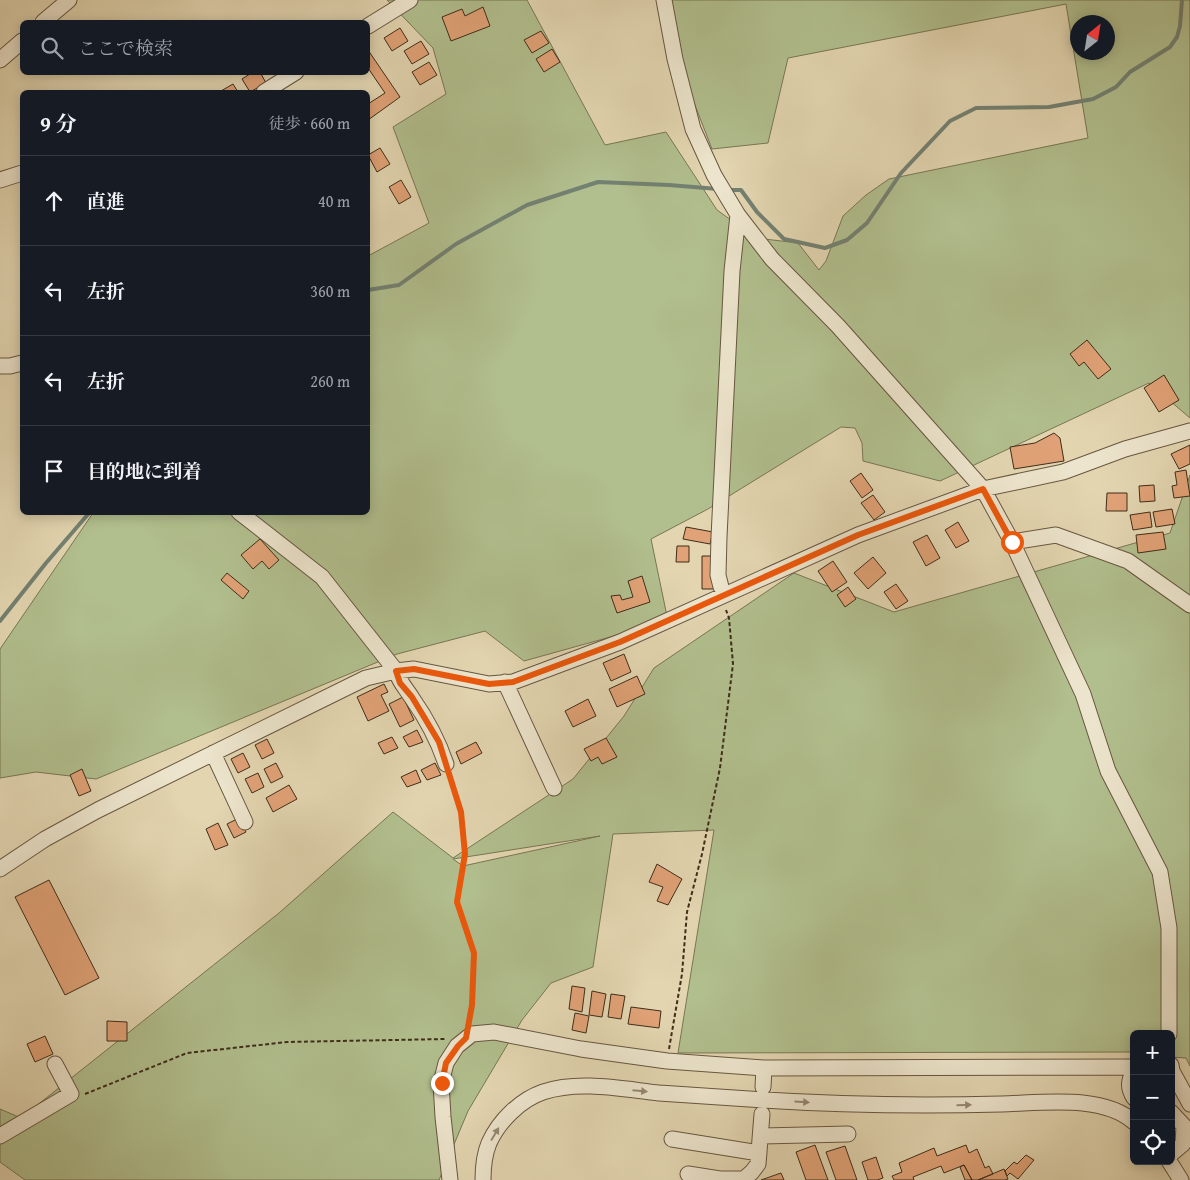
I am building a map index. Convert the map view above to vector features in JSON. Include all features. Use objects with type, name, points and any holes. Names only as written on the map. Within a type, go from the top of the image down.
[{"type":"street","points":[[45,20],[69,0]]},
{"type":"street","points":[[370,25],[410,0]]},
{"type":"street","points":[[664,0],[675,59],[693,129],[714,175],[738,215],[772,259],[838,326],[983,489],[1012,542],[1083,694],[1108,771],[1160,872],[1169,928],[1169,1030]]},
{"type":"street","points":[[0,60],[20,42]]},
{"type":"street","points":[[267,90],[291,75]]},
{"type":"street","points":[[0,180],[20,173]]},
{"type":"street","points":[[721,587],[718,575],[720,527],[732,271],[738,215]]},
{"type":"street","points":[[0,366],[20,364]]},
{"type":"street","points":[[0,869],[45,839],[98,810],[366,678],[414,669],[489,684],[513,682],[620,642],[858,535],[983,489],[1063,472],[1125,449],[1190,430]]},
{"type":"street","points":[[243,515],[322,577],[396,671],[400,683],[412,697],[439,742],[446,764]]},
{"type":"street","points":[[1012,542],[1056,535],[1128,561],[1190,605]]},
{"type":"street","points":[[505,682],[554,788]]},
{"type":"street","points":[[213,754],[245,822]]},
{"type":"street","points":[[450,1180],[443,1117],[442,1083],[446,1063],[458,1046],[472,1034],[494,1032],[581,1049],[667,1061],[764,1068],[1130,1067]]},
{"type":"street","points":[[0,1136],[71,1094],[56,1064]]},
{"type":"street","points":[[763,1088],[764,1068]]},
{"type":"street","points":[[1173,1075],[1190,1104]]},
{"type":"street","points":[[483,1180],[483,1163],[488,1144],[498,1128],[520,1104],[542,1092],[569,1086],[839,1104],[927,1106],[1065,1102],[1091,1104],[1108,1108],[1132,1120]]},
{"type":"street","points":[[688,1174],[720,1179],[744,1179],[758,1164],[762,1114]]},
{"type":"street","points":[[1175,1116],[1184,1126],[1183,1144],[1175,1151]]},
{"type":"street","points":[[761,1136],[848,1134]]},
{"type":"street","points":[[672,1139],[759,1153]]},
{"type":"street","points":[[1172,1165],[1181,1180]]},
{"type":"path","points":[[667,1061],[682,974],[687,912],[702,854],[720,768],[733,664],[729,618],[721,587]]},
{"type":"path","points":[[84,1094],[187,1052],[286,1042],[466,1038],[472,1005],[474,953],[457,902],[465,854],[461,812],[446,764]]},
{"type":"green space","points":[[387,0],[527,0],[605,145],[666,132],[717,210],[756,238],[798,243],[819,270],[826,261],[843,216],[866,195],[889,179],[1088,138],[1075,60],[1115,60],[1115,15],[1070,15],[1070,28],[1066,4],[788,58],[768,143],[712,149],[672,46],[668,0],[1190,0],[1190,418],[1149,383],[940,481],[863,461],[862,443],[855,428],[841,427],[708,509],[651,539],[668,621],[524,661],[485,631],[397,654],[96,779],[36,772],[0,778],[0,649],[92,515],[370,515],[370,255],[429,223],[393,127],[446,94],[433,48]]},
{"type":"green space","points":[[1190,475],[1190,1066],[1186,1058],[1175,1057],[1175,1030],[1130,1030],[1130,1052],[678,1053],[714,830],[613,834],[593,967],[551,983],[522,1020],[468,1111],[439,1180],[25,1180],[0,1162],[0,1109],[21,1118],[279,913],[393,812],[453,858],[573,779],[624,716],[654,668],[794,573],[894,612],[1170,533]],"holes":[[[600,836],[463,866],[453,859]]]},
{"type":"building","points":[[483,7],[490,26],[451,41],[442,17],[462,9],[465,16]]},
{"type":"building","points":[[400,28],[408,41],[392,51],[384,38]]},
{"type":"building","points":[[541,31],[549,43],[532,53],[524,40]]},
{"type":"building","points":[[421,41],[429,54],[412,64],[404,51]]},
{"type":"building","points":[[552,49],[560,62],[544,72],[536,59]]},
{"type":"building","points":[[370,53],[400,97],[370,119],[370,103],[385,93],[370,71]]},
{"type":"building","points":[[429,62],[437,75],[420,85],[412,72]]},
{"type":"building","points":[[248,75],[262,75],[266,83],[254,90],[249,90],[242,79]]},
{"type":"building","points":[[233,84],[237,90],[223,90]]},
{"type":"building","points":[[380,148],[390,164],[377,172],[370,159],[370,154]]},
{"type":"building","points":[[401,180],[411,197],[399,204],[389,187]]},
{"type":"building","points":[[1087,340],[1111,369],[1098,379],[1084,362],[1079,366],[1070,354]]},
{"type":"building","points":[[1164,375],[1179,400],[1159,412],[1144,388]]},
{"type":"building","points":[[1054,433],[1060,438],[1064,461],[1014,469],[1010,447],[1035,443]]},
{"type":"building","points":[[1190,445],[1190,464],[1179,469],[1171,454]]},
{"type":"building","points":[[1186,470],[1190,496],[1174,498],[1172,486],[1177,485],[1175,472]]},
{"type":"building","points":[[861,473],[873,490],[862,498],[850,481]]},
{"type":"building","points":[[1154,485],[1155,501],[1140,502],[1139,486]]},
{"type":"building","points":[[1107,493],[1127,493],[1127,511],[1106,511]]},
{"type":"building","points":[[873,495],[885,512],[874,520],[861,503]]},
{"type":"building","points":[[1172,509],[1175,524],[1156,527],[1153,512]]},
{"type":"building","points":[[1150,512],[1152,527],[1133,530],[1130,515]]},
{"type":"building","points":[[958,522],[969,541],[956,548],[945,530]]},
{"type":"building","points":[[686,527],[713,532],[710,544],[683,539]]},
{"type":"building","points":[[1163,532],[1166,549],[1138,553],[1136,535]]},
{"type":"building","points":[[927,535],[940,558],[926,566],[913,542]]},
{"type":"building","points":[[260,539],[279,560],[269,569],[262,561],[253,569],[241,555]]},
{"type":"building","points":[[677,546],[689,546],[689,562],[676,562]]},
{"type":"building","points":[[702,556],[714,556],[714,589],[702,589]]},
{"type":"building","points":[[873,557],[886,573],[868,589],[854,573]]},
{"type":"building","points":[[833,561],[847,582],[832,592],[818,571]]},
{"type":"building","points":[[227,573],[249,591],[243,599],[221,580]]},
{"type":"building","points":[[642,576],[650,602],[617,613],[611,596],[620,595],[622,600],[633,597],[628,581]]},
{"type":"building","points":[[896,584],[908,601],[896,609],[884,592]]},
{"type":"building","points":[[848,587],[856,599],[845,607],[837,595]]},
{"type":"building","points":[[624,654],[631,672],[611,681],[603,663]]},
{"type":"building","points":[[637,676],[645,694],[617,707],[609,689]]},
{"type":"building","points":[[384,684],[388,692],[381,695],[389,711],[368,721],[357,697]]},
{"type":"building","points":[[403,697],[414,720],[400,727],[389,704]]},
{"type":"building","points":[[588,699],[596,716],[573,727],[565,711]]},
{"type":"building","points":[[417,730],[423,742],[409,747],[403,737]]},
{"type":"building","points":[[392,737],[398,748],[384,754],[378,743]]},
{"type":"building","points":[[606,738],[617,757],[602,764],[598,757],[591,761],[584,749]]},
{"type":"building","points":[[267,739],[274,753],[262,759],[255,745]]},
{"type":"building","points":[[476,742],[482,753],[461,764],[456,752]]},
{"type":"building","points":[[243,753],[250,767],[238,773],[231,759]]},
{"type":"building","points":[[276,763],[283,777],[271,783],[264,769]]},
{"type":"building","points":[[435,763],[441,775],[427,780],[421,770]]},
{"type":"building","points":[[82,769],[91,791],[79,796],[70,775]]},
{"type":"building","points":[[416,770],[421,782],[407,787],[401,777]]},
{"type":"building","points":[[258,773],[264,787],[252,793],[245,779]]},
{"type":"building","points":[[289,785],[297,799],[273,812],[266,798]]},
{"type":"building","points":[[239,818],[246,832],[234,838],[227,824]]},
{"type":"building","points":[[218,823],[228,845],[215,850],[206,829]]},
{"type":"building","points":[[657,864],[682,879],[668,905],[657,901],[663,887],[649,882]]},
{"type":"building","points":[[49,880],[99,978],[65,995],[15,897]]},
{"type":"building","points":[[572,986],[585,988],[582,1012],[569,1009]]},
{"type":"building","points":[[592,991],[606,994],[602,1017],[589,1015]]},
{"type":"building","points":[[611,994],[625,996],[621,1019],[608,1017]]},
{"type":"building","points":[[631,1007],[661,1011],[659,1028],[628,1024]]},
{"type":"building","points":[[575,1013],[589,1016],[586,1033],[572,1030]]},
{"type":"building","points":[[107,1021],[127,1022],[127,1041],[107,1041]]},
{"type":"building","points":[[45,1036],[53,1054],[35,1062],[27,1044]]},
{"type":"building","points":[[815,1145],[828,1180],[806,1180],[796,1152]]},
{"type":"building","points":[[966,1145],[969,1153],[977,1149],[985,1168],[989,1166],[993,1174],[978,1180],[972,1180],[964,1165],[944,1173],[941,1166],[913,1177],[914,1180],[894,1180],[892,1176],[902,1172],[899,1163],[934,1148],[937,1156]]},
{"type":"building","points":[[845,1146],[857,1180],[836,1180],[826,1152]]},
{"type":"building","points":[[1026,1155],[1034,1160],[1018,1179],[1010,1173],[1007,1176],[1005,1171],[1014,1162],[1017,1164]]},
{"type":"building","points":[[876,1157],[883,1178],[868,1180],[862,1162]]},
{"type":"building","points":[[964,1165],[972,1180],[965,1180],[960,1167]]},
{"type":"building","points":[[1004,1169],[1008,1179],[978,1180]]},
{"type":"building","points":[[781,1173],[784,1180],[761,1180]]},
{"type":"waterway","points":[[727,190],[741,190],[757,212],[784,239],[825,248],[847,240],[867,223],[901,173],[950,121],[976,108],[1049,107],[1093,99],[1116,87],[1130,72],[1170,47],[1177,37],[1180,26],[1182,0]]},
{"type":"waterway","points":[[370,290],[399,285],[456,244],[527,205],[598,182],[718,189]]},
{"type":"waterway","points":[[0,621],[87,515]]},
{"type":"route","points":[[442,1083],[446,1063],[466,1038],[472,1005],[474,953],[457,902],[465,854],[461,812],[439,742],[412,697],[400,683],[396,671],[414,669],[489,684],[513,682],[620,642],[858,535],[983,489],[1012,542]]}]
